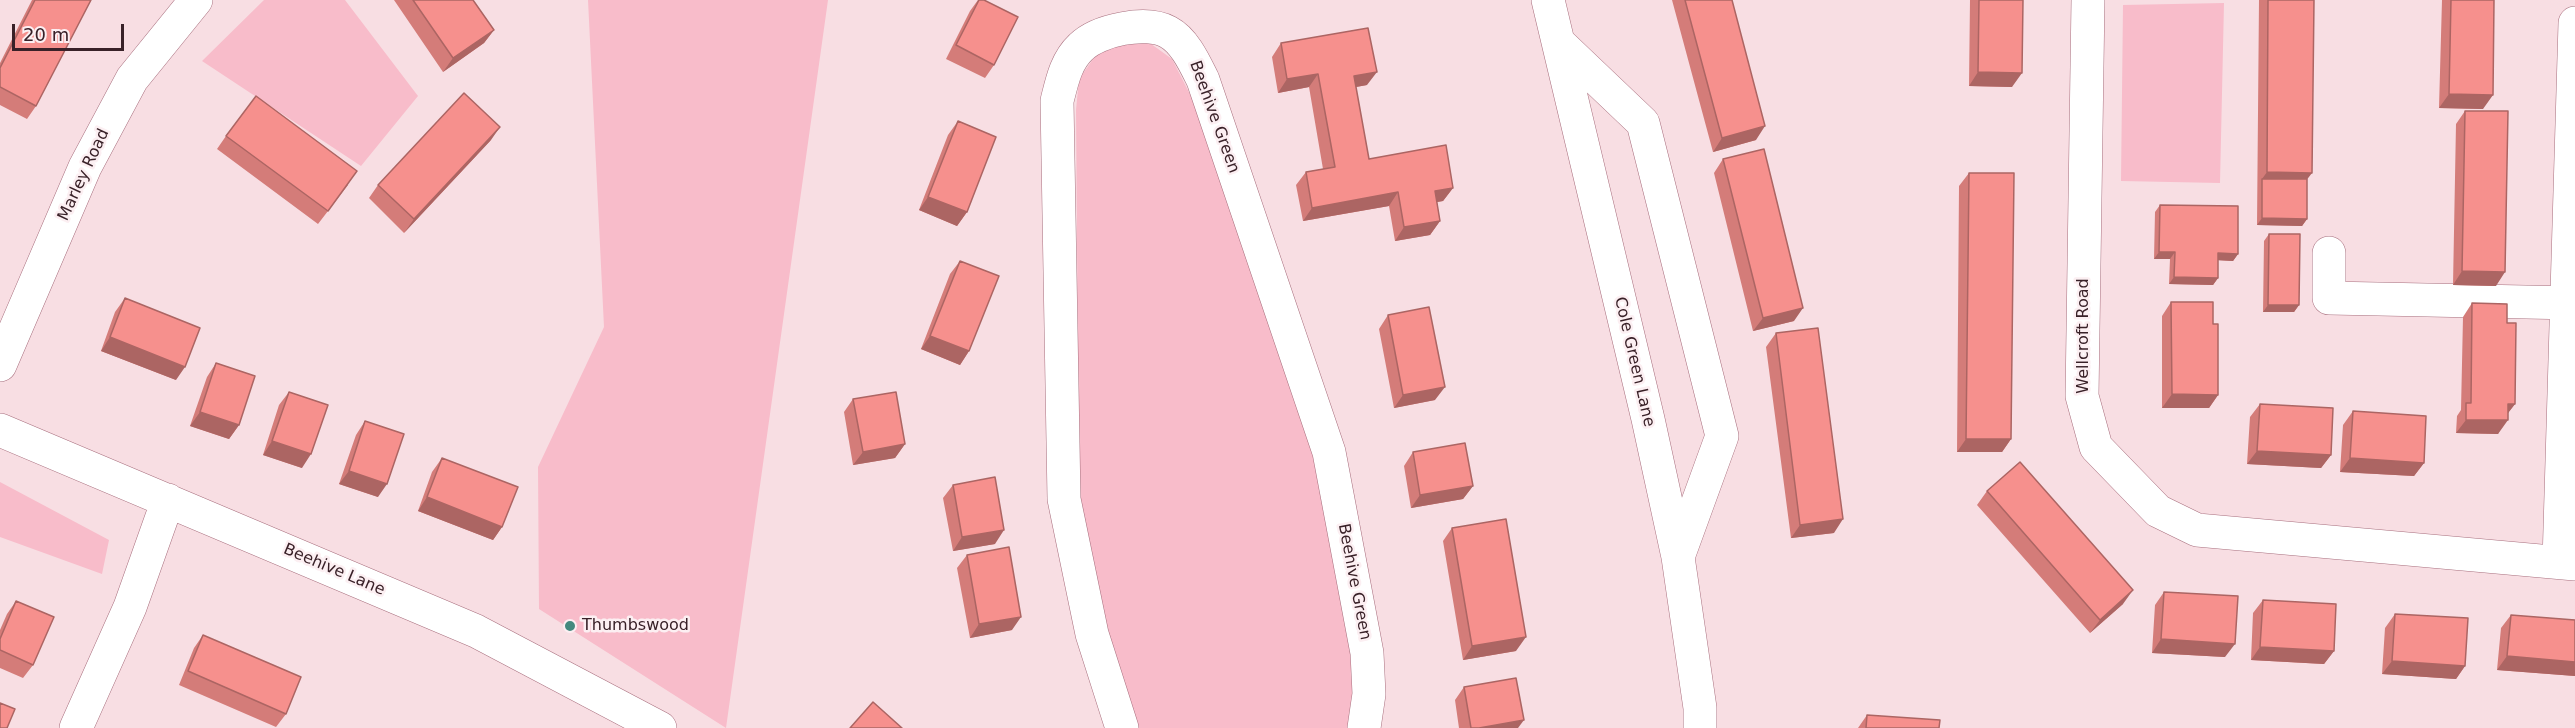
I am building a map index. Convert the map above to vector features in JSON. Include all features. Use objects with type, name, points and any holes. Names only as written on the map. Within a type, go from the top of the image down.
[{"type":"street","name":"Marley Road","points":[[0,365],[85,167],[132,79],[196,0]]},
{"type":"street","name":"Cole Green Lane","points":[[1548,0],[1678,557],[1700,708],[1700,728]]},
{"type":"street","name":"Wellcroft Road","points":[[2088,0],[2082,396],[2096,447],[2158,511],[2197,530],[2567,563]]},
{"type":"street","points":[[2567,563],[2575,23]]},
{"type":"street","name":"Beehive Green","points":[[1122,728],[1092,634],[1064,499],[1057,100],[1064,70],[1081,46],[1107,33],[1137,26],[1168,32],[1190,54],[1203,80],[1329,453],[1367,653],[1369,694],[1364,728]]},
{"type":"street","points":[[1559,43],[1643,123],[1722,436],[1678,557]]},
{"type":"street","points":[[2330,254],[2329,298],[2571,303]]},
{"type":"street","name":"Beehive Lane","points":[[0,430],[476,631],[660,728]]},
{"type":"street","points":[[76,728],[130,607],[168,500]]},
{"type":"shaded area","points":[[264,0],[345,0],[418,96],[361,166],[202,61]]},
{"type":"shaded area","points":[[588,0],[828,0],[726,728],[539,609],[538,467],[604,327]]},
{"type":"shaded area","points":[[2224,3],[2220,183],[2121,181],[2123,5]]},
{"type":"shaded area","points":[[1147,41],[1172,59],[1195,104],[1315,445],[1356,656],[1349,728],[1137,728],[1105,625],[1079,502],[1076,110],[1079,79],[1098,52],[1124,42]]},
{"type":"shaded area","points":[[0,482],[109,540],[102,574],[0,537]]},
{"type":"building","points":[[35,0],[91,0],[36,106],[0,87],[0,68]]},
{"type":"building","points":[[413,0],[473,0],[494,30],[453,58]]},
{"type":"building","points":[[979,0],[984,0],[1018,17],[994,65],[956,45]]},
{"type":"building","points":[[1685,0],[1732,0],[1765,126],[1722,138]]},
{"type":"building","points":[[1979,0],[2023,0],[2022,73],[1978,72]]},
{"type":"building","points":[[2268,0],[2314,0],[2312,173],[2267,172]]},
{"type":"building","points":[[2451,0],[2494,0],[2493,95],[2449,94]]},
{"type":"building","points":[[1368,28],[1377,72],[1354,76],[1369,159],[1446,145],[1453,188],[1435,191],[1440,221],[1404,227],[1398,192],[1312,208],[1306,172],[1335,167],[1318,74],[1287,79],[1281,43]]},
{"type":"building","points":[[464,93],[500,127],[414,219],[378,185]]},
{"type":"building","points":[[256,96],[357,171],[328,211],[226,136]]},
{"type":"building","points":[[2465,111],[2508,111],[2505,272],[2462,271]]},
{"type":"building","points":[[958,121],[996,137],[967,212],[928,197]]},
{"type":"building","points":[[1764,149],[1803,308],[1763,318],[1723,159]]},
{"type":"building","points":[[1969,173],[2014,173],[2011,439],[1966,439]]},
{"type":"building","points":[[2262,179],[2307,179],[2307,219],[2262,218]]},
{"type":"building","points":[[2160,205],[2238,206],[2238,254],[2218,253],[2218,278],[2174,277],[2175,252],[2159,252]]},
{"type":"building","points":[[2269,234],[2300,234],[2299,305],[2268,305]]},
{"type":"building","points":[[960,261],[999,276],[969,351],[930,336]]},
{"type":"building","points":[[125,298],[200,328],[185,367],[110,337]]},
{"type":"building","points":[[2171,302],[2213,302],[2213,324],[2218,324],[2218,395],[2172,394]]},
{"type":"building","points":[[2472,303],[2507,304],[2507,323],[2516,323],[2515,404],[2508,404],[2508,420],[2466,420],[2466,403],[2471,403]]},
{"type":"building","points":[[1429,307],[1445,387],[1403,395],[1388,315]]},
{"type":"building","points":[[1818,328],[1843,519],[1800,525],[1776,333]]},
{"type":"building","points":[[216,363],[255,376],[239,425],[200,412]]},
{"type":"building","points":[[289,392],[328,405],[311,454],[272,441]]},
{"type":"building","points":[[896,392],[905,444],[863,452],[853,399]]},
{"type":"building","points":[[2260,404],[2333,408],[2331,455],[2257,451]]},
{"type":"building","points":[[2353,411],[2426,416],[2424,463],[2350,458]]},
{"type":"building","points":[[365,421],[404,434],[387,484],[349,471]]},
{"type":"building","points":[[1465,443],[1473,486],[1420,495],[1413,452]]},
{"type":"building","points":[[442,458],[518,487],[502,527],[427,497]]},
{"type":"building","points":[[2020,462],[2133,590],[2100,620],[1987,491]]},
{"type":"building","points":[[995,477],[1004,530],[962,537],[953,485]]},
{"type":"building","points":[[1506,519],[1526,637],[1472,646],[1452,528]]},
{"type":"building","points":[[1009,547],[1021,617],[979,624],[967,555]]},
{"type":"building","points":[[2164,592],[2238,596],[2235,644],[2161,639]]},
{"type":"building","points":[[2263,600],[2336,604],[2334,651],[2260,647]]},
{"type":"building","points":[[16,601],[54,617],[33,665],[0,650],[0,639]]},
{"type":"building","points":[[2395,614],[2468,618],[2465,666],[2392,661]]},
{"type":"building","points":[[2511,615],[2575,620],[2575,662],[2507,656]]},
{"type":"building","points":[[203,635],[301,677],[286,714],[188,671]]},
{"type":"building","points":[[1516,678],[1524,720],[1471,728],[1464,687]]},
{"type":"building","points":[[873,702],[902,728],[850,728]]},
{"type":"building","points":[[0,703],[15,709],[7,728],[0,728]]},
{"type":"building","points":[[1867,715],[1940,720],[1939,728],[1866,728]]},
{"type":"place","name":"Thumbswood","points":[[570,626]]}]
